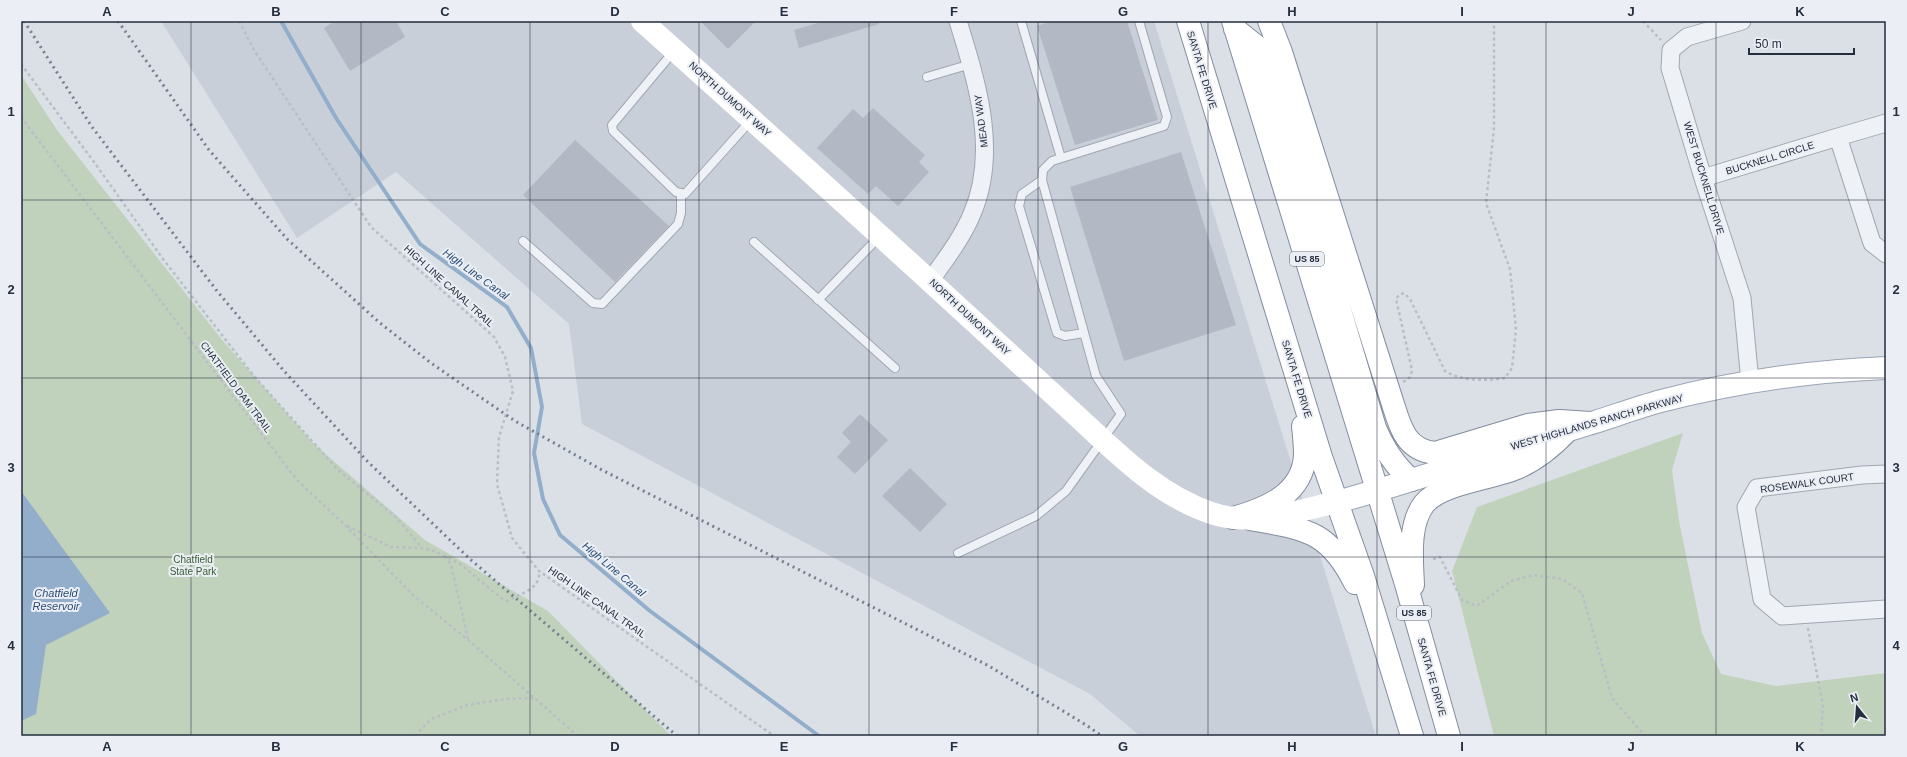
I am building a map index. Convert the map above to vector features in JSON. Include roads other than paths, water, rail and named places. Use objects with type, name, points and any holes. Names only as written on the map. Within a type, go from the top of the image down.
[{"type":"main road","name":"NORTH DUMONT WAY","points":[[642,21],[930,281],[1128,464],[1168,493],[1193,506],[1214,514],[1242,518],[1274,516],[1337,502]]},
{"type":"main road","name":"SANTA FE DRIVE","points":[[1188,21],[1321,458],[1380,630],[1412,736]]},
{"type":"main road","points":[[1269,21],[1281,52],[1398,422],[1406,438],[1424,452],[1435,453],[1528,426],[1559,421],[1592,423]]},
{"type":"main road","name":"SANTA FE DRIVE","points":[[1232,24],[1414,612],[1449,736]]},
{"type":"main road","points":[[1232,24],[1260,50],[1265,58],[1375,428],[1381,443],[1402,473],[1411,480]]},
{"type":"main road","name":"WEST HIGHLANDS RANCH PARKWAY","points":[[1337,502],[1377,491],[1662,401],[1750,382],[1850,370],[1886,368]]},
{"type":"main road","points":[[1242,518],[1276,502],[1287,494],[1296,482],[1302,468],[1305,455],[1301,389]]},
{"type":"main road","points":[[1414,612],[1414,535],[1416,522],[1424,505],[1434,496],[1446,490],[1517,468],[1547,451],[1568,430]]},
{"type":"main road","points":[[1242,518],[1297,528],[1317,536],[1329,544],[1347,568],[1380,630]]},
{"type":"street","name":"MEAD WAY","points":[[930,281],[964,232],[972,213],[982,178],[985,136],[983,116],[971,64],[958,21]]},
{"type":"street","name":"WEST BUCKNELL DRIVE","points":[[1742,21],[1687,38],[1671,50],[1670,68],[1703,178],[1742,298],[1750,382]]},
{"type":"street","name":"BUCKNELL CIRCLE","points":[[1703,178],[1886,122]]},
{"type":"street","points":[[1838,137],[1872,243],[1886,254]]},
{"type":"street","name":"ROSEWALK COURT","points":[[1886,474],[1862,475],[1757,488],[1746,507],[1762,599],[1782,616],[1886,609]]},
{"type":"lane","points":[[1021,21],[1062,158]]},
{"type":"lane","points":[[958,554],[1036,516],[1066,491],[1121,414],[1096,376],[1042,180],[1043,170],[1052,161],[1164,126],[1167,121],[1139,21]]},
{"type":"lane","points":[[675,50],[612,125],[613,132],[676,192],[685,194],[752,119]]},
{"type":"lane","points":[[927,77],[971,64]]},
{"type":"lane","points":[[1042,180],[1022,194],[1019,206],[1057,333],[1065,336],[1084,332]]},
{"type":"lane","points":[[523,241],[593,303],[602,304],[678,224],[681,213],[681,194]]},
{"type":"lane","points":[[818,300],[880,236]]},
{"type":"lane","points":[[754,242],[896,368]]},
{"type":"water","name":"Chatfield Reservoir","points":[[21,491],[110,613],[46,645],[36,714],[21,721]]},
{"type":"waterway","name":"High Line Canal","points":[[281,21],[336,118],[420,244],[507,307],[531,348],[542,407],[534,453],[543,499],[560,535],[650,611],[819,736]]},
{"type":"railway","points":[[24,21],[92,127],[217,291],[284,371],[368,462],[471,560],[677,736]]},
{"type":"railway","points":[[118,21],[209,150],[287,239],[380,323],[431,363],[515,421],[602,470],[989,666],[1102,736]]},
{"type":"park label","name":"Chatfield State Park","points":[[193,564]]}]
